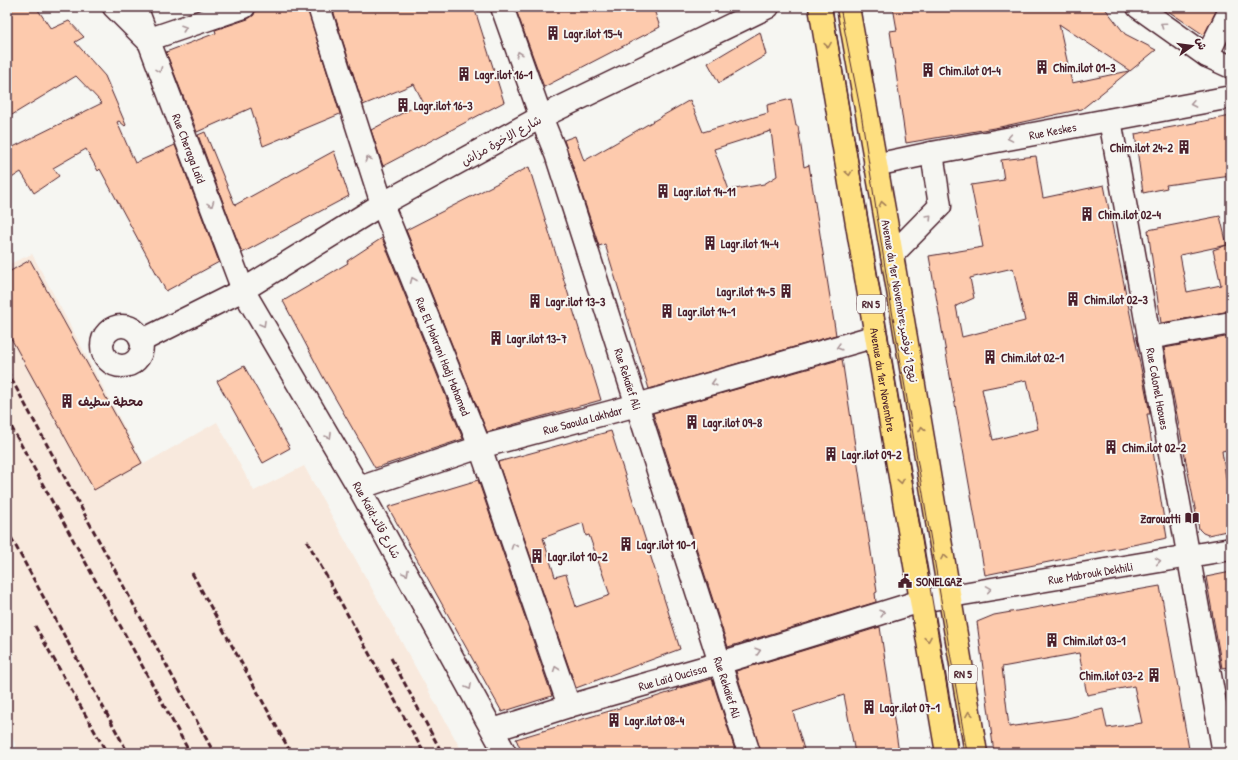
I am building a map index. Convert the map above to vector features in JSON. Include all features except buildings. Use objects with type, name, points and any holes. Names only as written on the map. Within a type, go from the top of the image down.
[{"type":"main road","name":"Avenue du 1er Novembre","points":[[820,7],[947,753]]},
{"type":"main road","name":"Avenue du 1er Novembre;نهج 1 نوفمبر","points":[[848,7],[892,254],[950,596]]},
{"type":"main road","name":"RN 5","points":[[950,596],[976,753]]},
{"type":"street","points":[[114,7],[148,40],[244,7]]},
{"type":"street","name":"Rue Cheraga Laïd","points":[[136,7],[243,290]]},
{"type":"street","name":"Rue El Mokrani Hadj Mohamed","points":[[319,7],[382,204],[480,447],[569,706]]},
{"type":"street","name":"Rue Rekaïef Ali","points":[[502,7],[541,118],[556,154],[749,753]]},
{"type":"street","name":"شارع الإخوة مزاش","points":[[141,341],[243,290],[382,204],[541,118],[768,7]]},
{"type":"street","points":[[1138,7],[1207,56],[1231,67]]},
{"type":"street","points":[[1207,56],[1231,8]]},
{"type":"street","name":"Rue Keskes","points":[[875,165],[1231,97]]},
{"type":"street","name":"Rue Colonel Haoues","points":[[1110,120],[1224,752]]},
{"type":"street","points":[[892,254],[940,206],[932,153]]},
{"type":"street","name":"Rue Kaïd;شارع قائد","points":[[243,290],[360,488],[505,753]]},
{"type":"street","points":[[1149,338],[1231,323]]},
{"type":"street","name":"Rue Saoula Lakhdar","points":[[360,488],[480,447],[637,405],[876,336]]},
{"type":"street","name":"Rue Mabrouk Dekhili","points":[[921,601],[1231,549]]},
{"type":"street","name":"Rue Laïd Oucissa","points":[[493,730],[569,706],[720,663],[921,601]]},
{"type":"shaded area","points":[[32,254],[144,464],[217,422],[254,491],[304,466],[463,753],[19,753],[7,726],[7,265]]},
{"type":"tram line","points":[[832,7],[958,753]]},
{"type":"tram line","points":[[840,7],[861,113],[890,299],[967,753]]},
{"type":"railway","points":[[7,371],[214,753]]},
{"type":"railway","points":[[7,419],[190,753]]},
{"type":"railway","points":[[7,530],[128,753]]},
{"type":"railway","points":[[307,541],[424,753]]},
{"type":"railway","points":[[192,573],[291,753]]},
{"type":"railway","points":[[35,626],[107,753]]},
{"type":"railway","points":[[391,658],[442,753]]},
{"type":"place","name":"Lagr.ilot 15-4","points":[[553,33]]},
{"type":"place","name":"Chim.ilot 01-3","points":[[1042,67]]},
{"type":"place","name":"Chim.ilot 01-4","points":[[928,70]]},
{"type":"place","name":"Lagr.ilot 16-1","points":[[464,74]]},
{"type":"place","name":"Lagr.ilot 16-3","points":[[403,105]]},
{"type":"place","name":"Chim.ilot 24-2","points":[[1184,147]]},
{"type":"place","name":"Lagr.ilot 14-11","points":[[663,191]]},
{"type":"place","name":"Chim.ilot 02-4","points":[[1087,214]]},
{"type":"place","name":"Lagr.ilot 14-4","points":[[710,243]]},
{"type":"place","name":"Lagr.ilot 14-5","points":[[786,291]]},
{"type":"place","name":"Chim.ilot 02-3","points":[[1073,299]]},
{"type":"place","name":"Lagr.ilot 13-3","points":[[535,301]]},
{"type":"place","name":"Lagr.ilot 14-1","points":[[667,311]]},
{"type":"place","name":"Lagr.ilot 13-7","points":[[496,338]]},
{"type":"place","name":"Chim.ilot 02-1","points":[[990,357]]},
{"type":"place","name":"محطة سطيف","points":[[67,401]]},
{"type":"place","name":"Lagr.ilot 09-8","points":[[692,422]]},
{"type":"place","name":"Chim.ilot 02-2","points":[[1111,447]]},
{"type":"place","name":"Lagr.ilot 09-2","points":[[831,454]]},
{"type":"place","name":"Zarouatti","points":[[1192,518]]},
{"type":"place","name":"Lagr.ilot 10-1","points":[[626,544]]},
{"type":"place","name":"Lagr.ilot 10-2","points":[[537,556]]},
{"type":"place","name":"SONELGAZ","points":[[905,581]]},
{"type":"place","name":"Chim.ilot 03-1","points":[[1052,640]]},
{"type":"place","name":"Chim.ilot 03-2","points":[[1154,675]]},
{"type":"place","name":"Lagr.ilot 07-1","points":[[869,707]]},
{"type":"place","name":"Lagr.ilot 08-4","points":[[614,720]]}]
